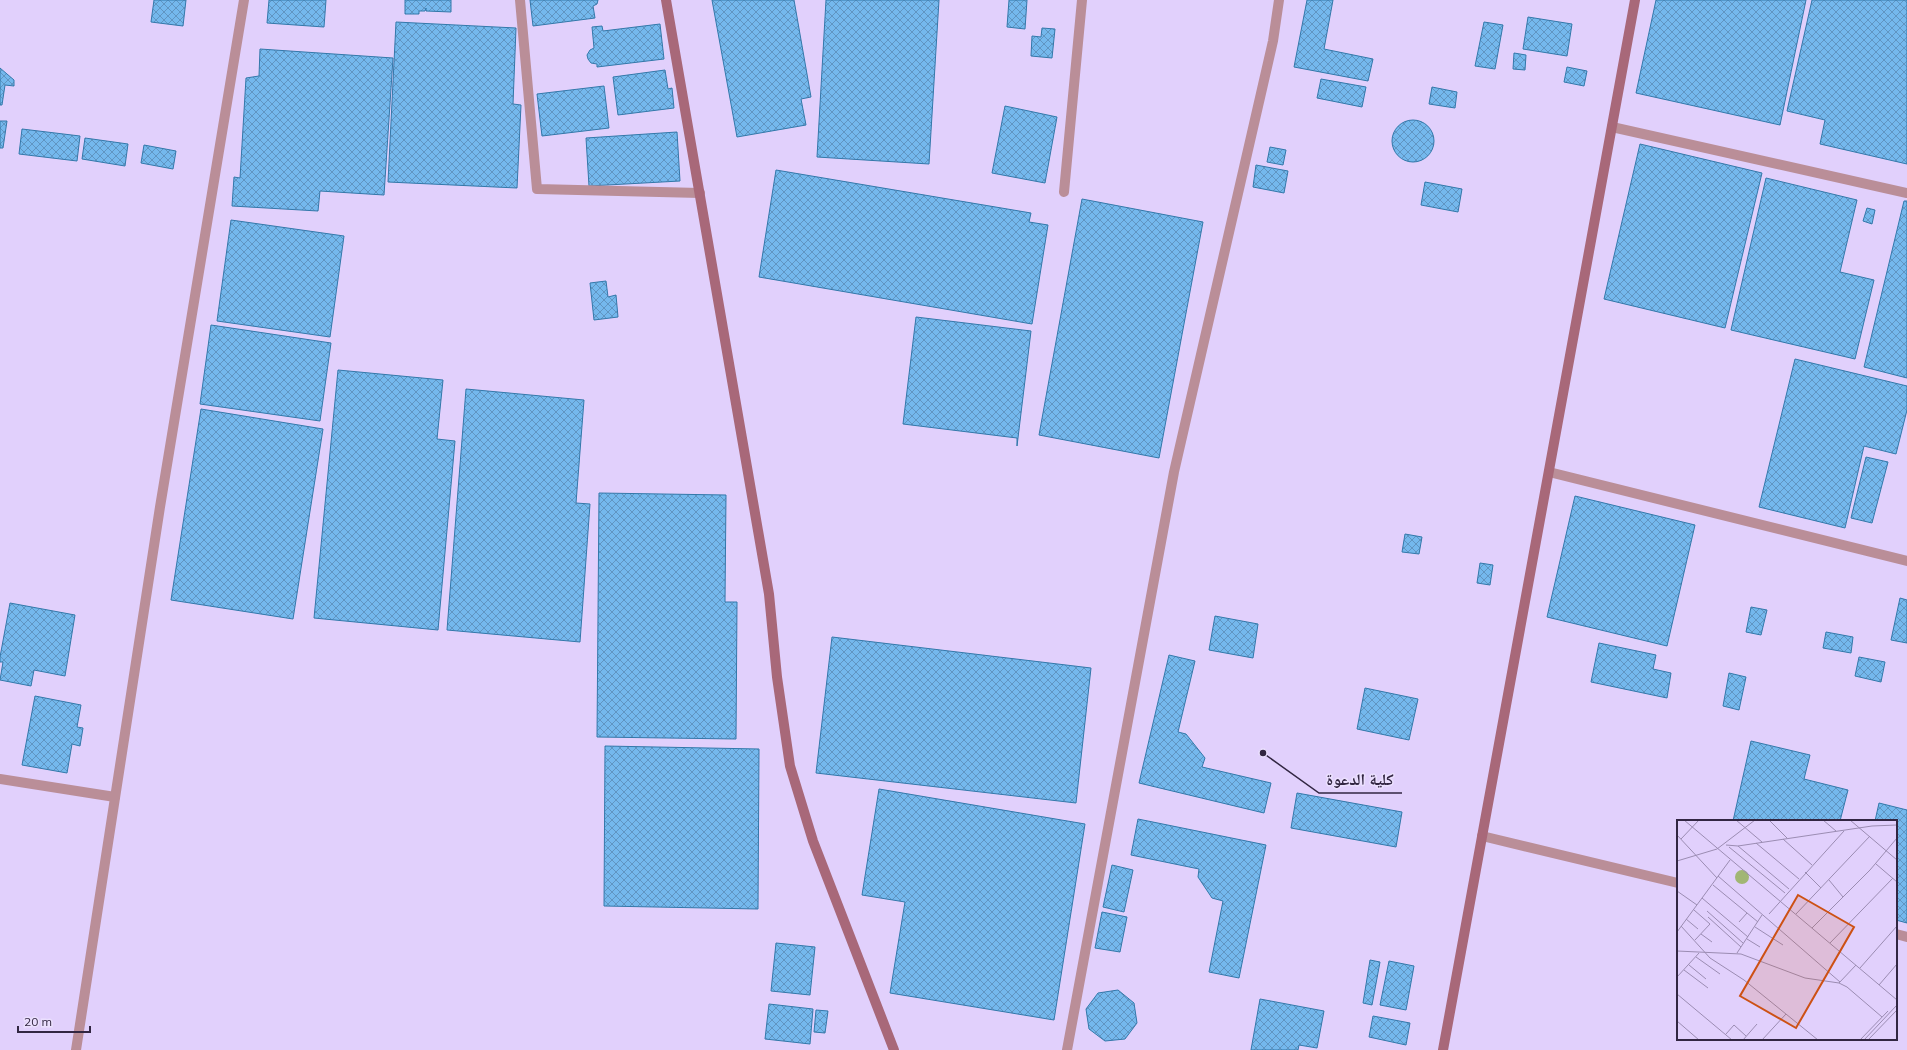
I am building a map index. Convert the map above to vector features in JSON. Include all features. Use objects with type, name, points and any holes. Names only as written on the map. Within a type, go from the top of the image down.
[{"type":"street","points":[[76,1050],[160,507],[244,0]]},
{"type":"street","points":[[520,0],[537,189],[700,193]]},
{"type":"street","points":[[666,0],[770,594],[777,676],[790,766],[814,841],[894,1050]]},
{"type":"street","points":[[1064,192],[1082,0]]},
{"type":"street","points":[[1067,1050],[1174,472],[1273,41],[1279,0]]},
{"type":"street","points":[[1443,1050],[1635,0]]},
{"type":"street","points":[[1612,127],[1907,193]]},
{"type":"street","points":[[1548,472],[1907,561]]},
{"type":"street","points":[[0,780],[115,797]]},
{"type":"street","points":[[1482,836],[1677,883]]},
{"type":"street","points":[[1897,934],[1907,937]]},
{"type":"building","points":[[154,0],[186,0],[183,26],[151,22]]},
{"type":"building","points":[[269,0],[326,0],[324,27],[267,23]]},
{"type":"building","points":[[405,0],[451,0],[451,12],[426,11],[426,8],[425,11],[419,11],[419,14],[405,14]]},
{"type":"building","points":[[530,0],[598,0],[597,4],[593,6],[595,18],[533,26]]},
{"type":"building","points":[[712,0],[794,0],[811,97],[801,99],[806,125],[737,137]]},
{"type":"building","points":[[826,0],[939,0],[929,164],[817,157]]},
{"type":"building","points":[[1009,0],[1027,0],[1025,29],[1007,27]]},
{"type":"building","points":[[1307,0],[1333,0],[1324,49],[1373,59],[1368,81],[1294,67]]},
{"type":"building","points":[[1656,0],[1806,0],[1780,125],[1636,93]]},
{"type":"building","points":[[1812,0],[1907,0],[1907,164],[1820,144],[1825,120],[1787,111]]},
{"type":"building","points":[[1528,17],[1572,24],[1567,56],[1523,49]]},
{"type":"building","points":[[396,22],[516,28],[513,104],[521,105],[517,188],[388,182]]},
{"type":"building","points":[[1484,22],[1503,25],[1495,69],[1475,66]]},
{"type":"building","points":[[660,24],[664,59],[597,67],[597,64],[591,63],[588,59],[587,55],[590,50],[594,48],[592,27],[602,26],[603,31]]},
{"type":"building","points":[[1042,28],[1055,29],[1052,58],[1031,56],[1032,36],[1041,37]]},
{"type":"building","points":[[260,49],[393,58],[384,195],[320,191],[318,211],[232,206],[234,177],[240,178],[246,78],[259,76]]},
{"type":"building","points":[[1514,53],[1526,55],[1525,70],[1513,69]]},
{"type":"building","points":[[1567,67],[1587,71],[1584,86],[1564,82]]},
{"type":"building","points":[[0,68],[14,80],[14,86],[5,85],[2,105],[0,105]]},
{"type":"building","points":[[665,70],[668,89],[672,88],[674,108],[618,115],[613,77]]},
{"type":"building","points":[[1321,79],[1366,87],[1362,107],[1317,98]]},
{"type":"building","points":[[604,86],[609,128],[542,136],[537,94]]},
{"type":"building","points":[[1432,87],[1457,92],[1455,108],[1429,104]]},
{"type":"building","points":[[1005,106],[1057,117],[1045,183],[992,173]]},
{"type":"building","points":[[1413,120],[1428,126],[1434,141],[1428,156],[1413,162],[1398,156],[1392,141],[1398,126]]},
{"type":"building","points":[[0,121],[7,121],[3,148],[0,148]]},
{"type":"building","points":[[22,129],[80,136],[77,161],[19,154]]},
{"type":"building","points":[[677,132],[680,181],[589,186],[586,138]]},
{"type":"building","points":[[85,138],[128,144],[125,166],[82,159]]},
{"type":"building","points":[[1640,144],[1762,173],[1725,328],[1604,299]]},
{"type":"building","points":[[144,145],[176,151],[173,169],[141,163]]},
{"type":"building","points":[[1270,147],[1286,150],[1283,165],[1267,162]]},
{"type":"building","points":[[1256,165],[1288,171],[1284,193],[1253,187]]},
{"type":"building","points":[[776,170],[1031,213],[1029,222],[1048,225],[1032,324],[759,277]]},
{"type":"building","points":[[1766,178],[1857,200],[1840,272],[1874,280],[1855,359],[1731,330]]},
{"type":"building","points":[[1425,182],[1462,189],[1458,212],[1421,205]]},
{"type":"building","points":[[1082,199],[1203,222],[1159,458],[1039,435]]},
{"type":"building","points":[[1904,201],[1907,201],[1907,378],[1864,367]]},
{"type":"building","points":[[1867,208],[1875,210],[1872,224],[1863,221]]},
{"type":"building","points":[[231,220],[344,236],[330,337],[217,321]]},
{"type":"building","points":[[606,281],[608,297],[616,295],[618,317],[594,320],[590,283]]},
{"type":"building","points":[[916,317],[1031,331],[1017,446],[1017,438],[903,424]]},
{"type":"building","points":[[211,325],[331,343],[320,421],[200,404]]},
{"type":"building","points":[[1795,359],[1907,386],[1907,410],[1896,454],[1864,446],[1845,528],[1759,507]]},
{"type":"building","points":[[338,370],[443,380],[437,439],[455,441],[438,630],[314,618]]},
{"type":"building","points":[[466,389],[584,400],[576,503],[590,504],[580,642],[447,630]]},
{"type":"building","points":[[201,409],[323,429],[293,619],[171,600]]},
{"type":"building","points":[[1866,457],[1888,462],[1872,523],[1851,518]]},
{"type":"building","points":[[599,493],[726,495],[725,602],[737,602],[736,739],[597,737]]},
{"type":"building","points":[[1575,496],[1695,525],[1667,646],[1547,617]]},
{"type":"building","points":[[1405,534],[1422,537],[1419,554],[1402,552]]},
{"type":"building","points":[[1480,563],[1493,565],[1490,585],[1477,583]]},
{"type":"building","points":[[1900,598],[1907,600],[1907,643],[1891,640]]},
{"type":"building","points":[[10,603],[75,615],[65,676],[34,670],[31,686],[0,680],[3,662],[0,662],[0,657]]},
{"type":"building","points":[[1751,607],[1767,610],[1761,635],[1746,632]]},
{"type":"building","points":[[1215,616],[1258,624],[1253,658],[1209,650]]},
{"type":"building","points":[[1826,632],[1853,637],[1851,653],[1823,648]]},
{"type":"building","points":[[832,637],[1091,668],[1076,803],[816,773]]},
{"type":"building","points":[[1599,643],[1656,655],[1653,669],[1671,673],[1667,698],[1591,682]]},
{"type":"building","points":[[1169,655],[1195,661],[1178,732],[1186,734],[1205,758],[1202,767],[1271,783],[1264,813],[1139,783]]},
{"type":"building","points":[[1859,657],[1885,662],[1881,682],[1855,676]]},
{"type":"building","points":[[1729,673],[1746,677],[1739,710],[1723,706]]},
{"type":"building","points":[[1365,688],[1418,699],[1409,740],[1357,729]]},
{"type":"building","points":[[35,696],[81,705],[77,727],[83,728],[80,746],[72,744],[67,773],[22,765]]},
{"type":"building","points":[[1751,741],[1810,755],[1804,779],[1848,790],[1840,820],[1733,820]]},
{"type":"building","points":[[605,746],[759,749],[758,909],[604,906]]},
{"type":"building","points":[[879,789],[1085,824],[1054,1020],[890,993],[905,902],[862,895]]},
{"type":"building","points":[[1297,793],[1402,812],[1396,847],[1291,828]]},
{"type":"building","points":[[1879,803],[1907,810],[1907,923],[1897,920],[1897,820],[1875,820]]},
{"type":"building","points":[[1138,819],[1266,845],[1239,978],[1209,972],[1223,901],[1212,898],[1198,877],[1199,869],[1131,855]]},
{"type":"building","points":[[1112,865],[1133,870],[1124,912],[1103,907]]},
{"type":"building","points":[[1102,912],[1127,917],[1120,952],[1095,948]]},
{"type":"building","points":[[776,943],[815,947],[810,995],[771,991]]},
{"type":"building","points":[[1370,960],[1380,962],[1372,1005],[1363,1003]]},
{"type":"building","points":[[1389,961],[1414,966],[1406,1010],[1380,1005]]},
{"type":"building","points":[[1118,990],[1134,1003],[1137,1023],[1125,1039],[1105,1041],[1089,1029],[1086,1009],[1098,993]]},
{"type":"building","points":[[1260,999],[1324,1011],[1317,1048],[1299,1045],[1298,1050],[1251,1050]]},
{"type":"building","points":[[769,1004],[813,1009],[810,1044],[765,1039]]},
{"type":"building","points":[[816,1010],[828,1011],[825,1033],[814,1032]]},
{"type":"building","points":[[1373,1016],[1410,1023],[1406,1045],[1369,1037]]},
{"type":"place","name":"كلية الدعوة","points":[[1263,753]]}]
